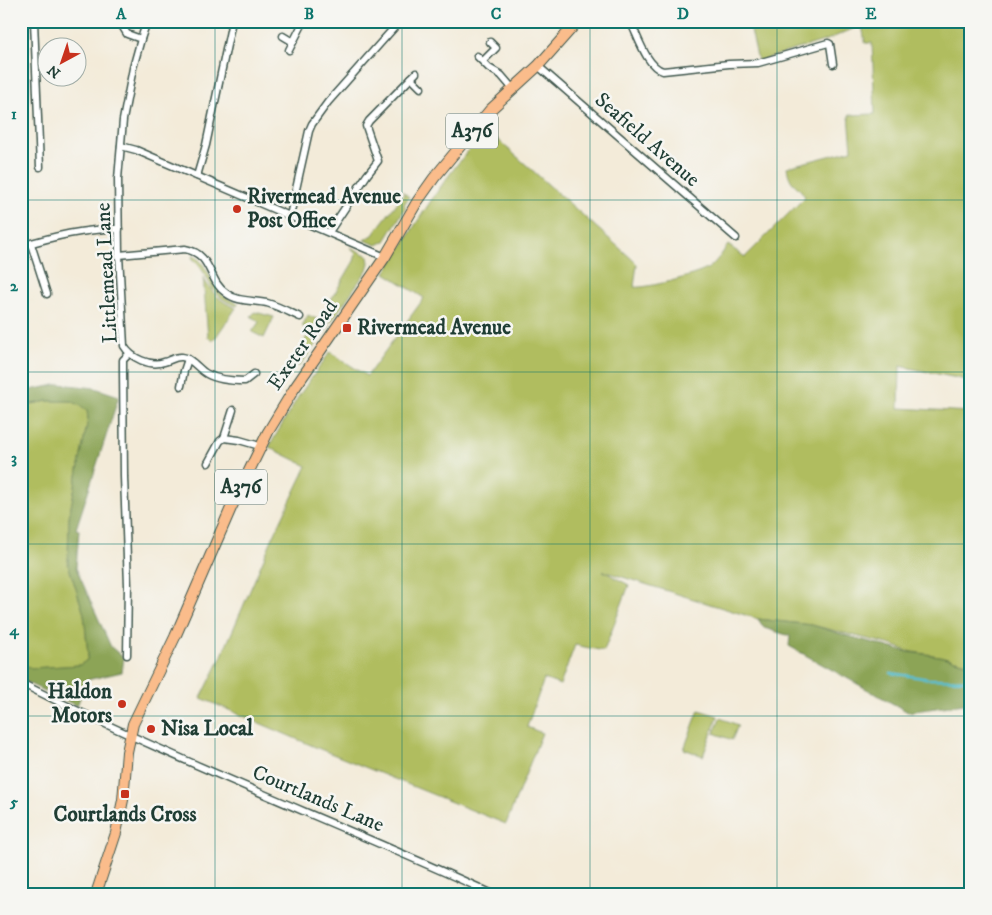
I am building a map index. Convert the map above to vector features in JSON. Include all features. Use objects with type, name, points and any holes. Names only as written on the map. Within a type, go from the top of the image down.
[{"type":"highway","name":"Exeter Road","points":[[130,736],[137,714],[175,637],[260,446],[294,389],[385,257],[417,202],[434,178],[490,110],[538,66],[578,21]]},
{"type":"highway","name":"A376","points":[[96,894],[116,833],[123,800],[130,736]]},
{"type":"street","points":[[34,21],[40,167]]},
{"type":"street","points":[[119,21],[127,34],[141,39]]},
{"type":"street","name":"Littlemead Lane","points":[[127,655],[128,592],[123,370],[124,360],[129,354],[122,339],[118,180],[128,94],[147,21]]},
{"type":"street","points":[[197,176],[206,145],[232,21]]},
{"type":"street","points":[[289,50],[304,21]]},
{"type":"street","points":[[290,216],[312,124],[328,102],[400,21]]},
{"type":"street","points":[[630,21],[649,60],[654,66],[663,71],[758,63],[828,43],[830,44],[833,64]]},
{"type":"street","points":[[283,36],[293,42]]},
{"type":"street","points":[[483,61],[496,48],[490,42]]},
{"type":"street","points":[[477,56],[489,68],[501,75],[513,89]]},
{"type":"street","name":"Seafield Avenue","points":[[538,66],[736,238]]},
{"type":"street","points":[[329,232],[378,161],[366,126],[369,121],[414,75],[421,88]]},
{"type":"street","points":[[121,146],[136,150],[385,257]]},
{"type":"street","points":[[21,246],[85,231],[119,228]]},
{"type":"street","points":[[31,244],[47,294]]},
{"type":"street","points":[[119,254],[194,250],[201,255],[223,292],[231,297],[268,304],[300,317]]},
{"type":"street","points":[[129,354],[140,360],[158,363],[181,357],[188,359],[208,374],[220,378],[245,381],[254,374]]},
{"type":"street","points":[[181,386],[188,359]]},
{"type":"street","points":[[208,463],[220,441],[224,438],[233,410]]},
{"type":"street","points":[[224,438],[260,446]]},
{"type":"street","name":"Courtlands Lane","points":[[21,683],[130,736],[371,839],[493,894]]},
{"type":"green space","points":[[749,21],[971,21],[971,381],[900,366],[899,408],[971,412],[971,664],[940,656],[907,651],[892,645],[812,625],[758,619],[603,571],[629,585],[604,651],[575,645],[560,685],[544,679],[527,727],[542,733],[506,824],[320,749],[201,698],[307,466],[269,447],[298,397],[330,352],[367,376],[424,298],[385,273],[445,181],[487,130],[637,264],[634,287],[659,284],[701,272],[719,258],[728,245],[745,257],[805,197],[792,182],[787,167],[852,150],[849,115],[875,114],[872,43],[865,43],[862,25],[827,40],[758,61]]},
{"type":"green space","points":[[402,191],[409,197],[404,205],[406,207],[385,241],[377,245],[364,240],[373,235],[404,194]]},
{"type":"green space","points":[[350,247],[368,256],[369,263],[367,270],[331,322],[320,318],[354,261],[356,254]]},
{"type":"green space","points":[[193,255],[205,267],[221,293],[238,303],[237,306],[227,302],[214,291],[192,258]]},
{"type":"green space","points":[[203,277],[217,296],[225,303],[236,308],[212,340],[208,337]]},
{"type":"green space","points":[[255,312],[274,317],[264,338],[252,332],[259,322],[251,316]]},
{"type":"green space","points":[[308,315],[330,325],[322,335],[302,326]]},
{"type":"green space","points":[[310,332],[321,337],[300,366],[290,364]]},
{"type":"green space","points":[[60,384],[95,388],[119,396],[76,529],[79,530],[76,568],[111,647],[124,658],[122,672],[87,680],[77,706],[21,680],[21,664],[32,668],[80,665],[87,660],[88,654],[84,614],[68,564],[69,517],[88,419],[87,410],[72,401],[48,401],[21,406],[21,392]]},
{"type":"green space","points":[[48,401],[72,401],[87,409],[88,419],[69,517],[68,564],[84,614],[88,654],[87,660],[80,665],[31,668],[21,664],[21,406]]},
{"type":"green space","points":[[758,619],[812,625],[907,652],[939,656],[971,664],[971,703],[908,712],[789,646],[790,636],[764,628]]},
{"type":"green space","points":[[699,710],[718,716],[703,756],[684,749]]},
{"type":"green space","points":[[720,718],[738,725],[732,740],[714,733]]},
{"type":"waterway","points":[[891,673],[929,679],[971,680]]},
{"type":"place","name":"Rivermead Avenue Post Office","points":[[237,209]]},
{"type":"place","name":"Rivermead Avenue","points":[[347,328]]},
{"type":"place","name":"Haldon Motors","points":[[122,704]]},
{"type":"place","name":"Nisa Local","points":[[151,729]]},
{"type":"place","name":"Courtlands Cross","points":[[125,794]]}]
